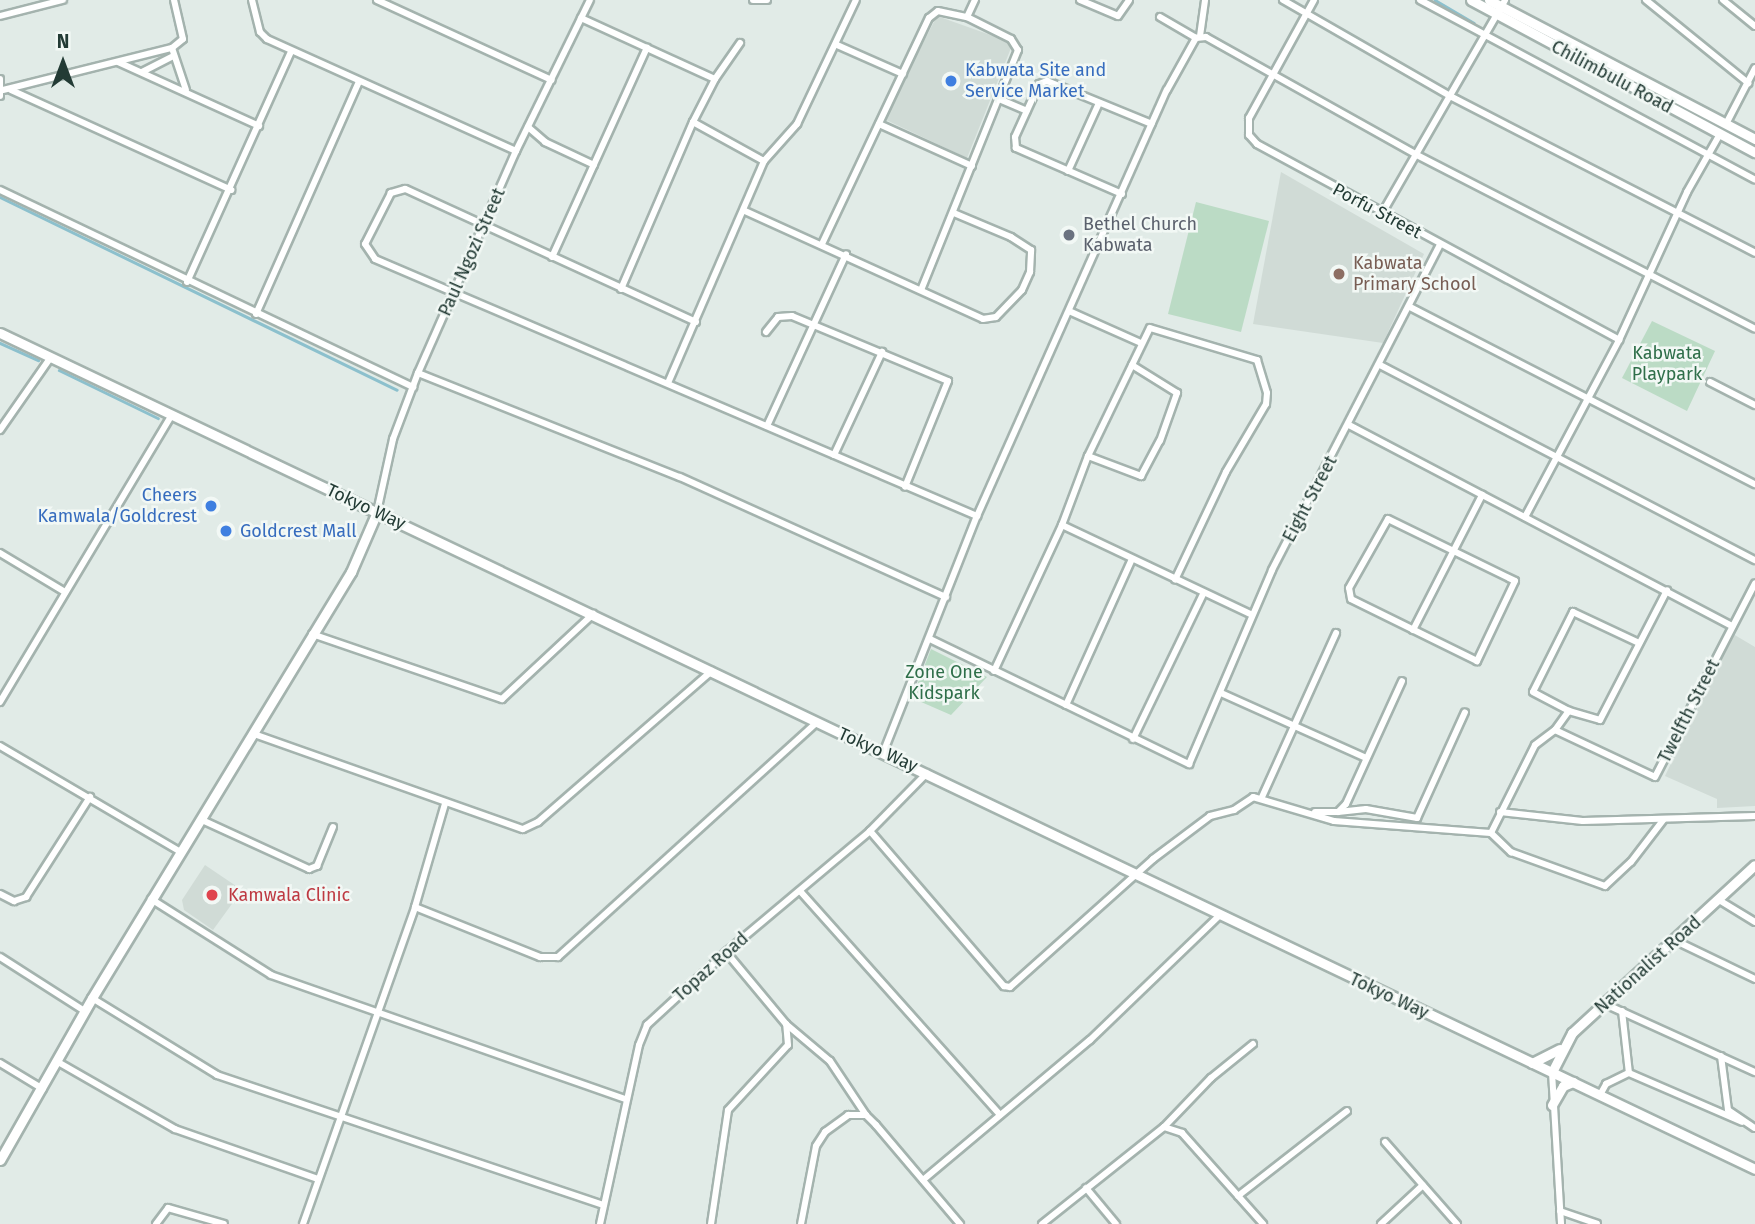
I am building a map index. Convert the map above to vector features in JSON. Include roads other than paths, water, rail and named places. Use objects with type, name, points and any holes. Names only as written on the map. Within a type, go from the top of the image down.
[{"type":"main road","name":"Chilimbulu Road","points":[[1471,0],[1501,7],[1755,139]]},
{"type":"main road","name":"Chilimbulu Road","points":[[1489,0],[1755,152]]},
{"type":"main road","name":"Tokyo Way","points":[[0,333],[1755,1168]]},
{"type":"main road","points":[[0,1160],[151,899],[202,820],[351,572],[377,512]]},
{"type":"main road","name":"Nationalist Road","points":[[1552,1072],[1562,1048],[1605,1004],[1755,865]]},
{"type":"main road","points":[[1532,1063],[1562,1048],[1563,1077]]},
{"type":"main road","points":[[1552,1105],[1563,1086],[1573,1082]]},
{"type":"street","points":[[0,16],[63,0]]},
{"type":"street","points":[[142,72],[173,52],[183,39],[174,0]]},
{"type":"street","points":[[251,0],[260,32],[291,52],[516,151]]},
{"type":"street","points":[[377,0],[552,80]]},
{"type":"street","points":[[396,8],[400,0]]},
{"type":"street","name":"Paul Ngozi Street","points":[[377,512],[393,439],[418,373],[516,151],[590,0]]},
{"type":"street","points":[[753,0],[767,0]]},
{"type":"street","points":[[668,383],[745,211],[764,161],[797,124],[837,45],[856,0]]},
{"type":"street","points":[[967,18],[975,0]]},
{"type":"street","points":[[1080,0],[1118,16],[1129,0]]},
{"type":"street","points":[[883,753],[977,516],[1152,124],[1198,37],[1205,0]]},
{"type":"street","points":[[1283,0],[1450,96],[1755,253]]},
{"type":"street","points":[[1272,72],[1314,0]]},
{"type":"street","points":[[1420,0],[1755,180]]},
{"type":"street","points":[[1646,0],[1748,83]]},
{"type":"street","points":[[1724,0],[1755,26]]},
{"type":"street","points":[[1381,215],[1501,7]]},
{"type":"street","points":[[822,244],[933,13],[967,18],[1018,46],[922,288]]},
{"type":"street","points":[[1160,17],[1272,72],[1415,154],[1755,329]]},
{"type":"street","points":[[581,18],[715,79]]},
{"type":"street","points":[[621,289],[693,122],[715,79],[740,43]]},
{"type":"street","points":[[837,45],[902,74]]},
{"type":"street","points":[[552,257],[647,48]]},
{"type":"street","points":[[5,92],[117,62],[173,52]]},
{"type":"street","points":[[173,52],[186,90]]},
{"type":"street","points":[[187,282],[291,52]]},
{"type":"street","points":[[117,62],[186,90],[259,126]]},
{"type":"street","points":[[1726,124],[1755,68]]},
{"type":"street","name":"Porfu Street","points":[[1272,72],[1249,118],[1250,135],[1257,144],[1381,215],[1619,340]]},
{"type":"street","points":[[0,79],[5,92],[230,190]]},
{"type":"street","points":[[1122,194],[1015,146],[1027,111],[1039,84],[1047,81],[1152,124]]},
{"type":"street","points":[[256,314],[359,82]]},
{"type":"street","points":[[999,99],[1027,111]]},
{"type":"street","points":[[1068,171],[1099,103]]},
{"type":"street","points":[[693,122],[764,161]]},
{"type":"street","points":[[879,124],[972,166]]},
{"type":"street","points":[[528,127],[545,142],[594,165]]},
{"type":"street","points":[[1525,517],[1619,340],[1678,213],[1720,134]]},
{"type":"street","points":[[696,322],[414,192],[397,189],[391,193],[365,244],[375,259],[977,516]]},
{"type":"street","points":[[0,191],[413,387]]},
{"type":"street","points":[[745,211],[990,319],[1011,305],[1026,281],[1033,258],[1026,245],[954,213]]},
{"type":"street","name":"Eight Street","points":[[1133,739],[1182,763],[1192,760],[1252,615],[1440,245]]},
{"type":"street","points":[[767,426],[846,254]]},
{"type":"street","points":[[1410,307],[1755,484]]},
{"type":"street","points":[[1069,311],[1141,343]]},
{"type":"street","points":[[766,332],[784,314],[948,381],[905,486]]},
{"type":"street","points":[[994,671],[1062,525],[1088,456],[1150,328],[1257,360],[1267,393],[1266,404],[1226,472],[1175,580]]},
{"type":"street","points":[[834,455],[882,352]]},
{"type":"street","points":[[0,430],[51,357]]},
{"type":"street","points":[[1088,456],[1141,476],[1160,441],[1177,393],[1132,365]]},
{"type":"street","points":[[1380,365],[1755,560]]},
{"type":"street","points":[[418,373],[680,477],[946,597]]},
{"type":"street","points":[[1710,382],[1755,405]]},
{"type":"street","points":[[0,702],[172,415]]},
{"type":"street","points":[[1349,425],[1732,626]]},
{"type":"street","points":[[1413,630],[1482,495]]},
{"type":"street","points":[[1392,519],[1515,581],[1480,659],[1472,661],[1413,630],[1348,594],[1385,520],[1392,519]]},
{"type":"street","points":[[1062,525],[1252,615]]},
{"type":"street","points":[[0,553],[65,592]]},
{"type":"street","points":[[1066,705],[1132,559]]},
{"type":"street","name":"Twelfth Street","points":[[1555,730],[1655,777],[1755,583]]},
{"type":"street","points":[[1639,643],[1573,612],[1533,686],[1538,695],[1569,711],[1600,720],[1667,590]]},
{"type":"street","points":[[930,639],[1133,739],[1203,594]]},
{"type":"street","points":[[312,634],[502,699],[593,614]]},
{"type":"street","points":[[1262,797],[1336,633]]},
{"type":"street","points":[[254,734],[516,828],[533,826],[712,671]]},
{"type":"street","points":[[1338,812],[1346,804],[1402,681]]},
{"type":"street","points":[[1221,693],[1366,758]]},
{"type":"street","points":[[1491,833],[1535,745],[1555,730],[1569,711]]},
{"type":"street","points":[[1304,811],[1366,809],[1417,818],[1465,712]]},
{"type":"street","points":[[415,907],[540,957],[558,957],[816,723]]},
{"type":"street","points":[[0,746],[181,852]]},
{"type":"street","name":"Topaz Road","points":[[600,1224],[626,1099],[648,1025],[726,952],[870,831],[927,773]]},
{"type":"street","points":[[0,894],[14,901],[26,897],[90,797]]},
{"type":"street","points":[[870,831],[1004,986],[1017,984],[1140,875],[1153,859],[1210,816],[1262,797],[1304,811],[1379,827],[1491,833],[1511,852],[1605,886],[1631,862],[1664,818]]},
{"type":"street","points":[[303,1224],[415,907],[445,804]]},
{"type":"street","points":[[1500,812],[1545,814],[1562,821],[1755,816]]},
{"type":"street","points":[[202,820],[309,869],[317,866],[333,827]]},
{"type":"street","points":[[800,891],[1000,1115]]},
{"type":"street","points":[[151,899],[271,975],[626,1099]]},
{"type":"street","points":[[1718,900],[1755,922]]},
{"type":"street","points":[[923,1180],[1090,1040],[1220,915]]},
{"type":"street","points":[[1676,941],[1755,979]]},
{"type":"street","points":[[726,952],[786,1024],[830,1061],[866,1115],[960,1224]]},
{"type":"street","points":[[0,957],[86,1012]]},
{"type":"street","points":[[92,998],[206,1070],[338,1119],[604,1205]]},
{"type":"street","points":[[1605,1004],[1755,1072]]},
{"type":"street","points":[[1622,1011],[1629,1073]]},
{"type":"street","points":[[711,1224],[728,1110],[786,1049],[786,1024]]},
{"type":"street","points":[[1042,1224],[1164,1127],[1211,1078],[1253,1044]]},
{"type":"street","points":[[1721,1056],[1728,1110],[1742,1122]]},
{"type":"street","points":[[58,1062],[175,1129],[318,1179]]},
{"type":"street","points":[[0,1063],[43,1088]]},
{"type":"street","points":[[1552,1072],[1561,1224]]},
{"type":"street","points":[[1600,1095],[1606,1084],[1629,1073],[1755,1128]]},
{"type":"street","points":[[1238,1196],[1347,1111]]},
{"type":"street","points":[[801,1224],[813,1156],[825,1132],[848,1115],[866,1115]]},
{"type":"street","points":[[1164,1127],[1182,1133],[1263,1224]]},
{"type":"street","points":[[1384,1142],[1457,1224]]},
{"type":"street","points":[[1381,1224],[1423,1185]]},
{"type":"street","points":[[1086,1188],[1116,1224]]},
{"type":"street","points":[[156,1224],[168,1208],[223,1224]]},
{"type":"street","points":[[1560,1211],[1597,1224]]},
{"type":"waterway","points":[[1435,0],[1474,23]]},
{"type":"waterway","points":[[1492,34],[1517,49]]},
{"type":"waterway","points":[[0,197],[397,390]]},
{"type":"waterway","points":[[0,343],[38,360]]},
{"type":"waterway","points":[[59,370],[158,418]]},
{"type":"place","name":"Kabwata Site and Service Market","points":[[951,81]]},
{"type":"place","name":"Bethel Church Kabwata","points":[[1069,235]]},
{"type":"place","name":"Kabwata Primary School","points":[[1339,274]]},
{"type":"place","name":"Cheers Kamwala/Goldcrest","points":[[211,506]]},
{"type":"place","name":"Goldcrest Mall","points":[[226,531]]},
{"type":"place","name":"Kamwala Clinic","points":[[212,895]]},
{"type":"park label","name":"Kabwata Playpark","points":[[1667,364]]},
{"type":"park label","name":"Zone One Kidspark","points":[[944,683]]}]
